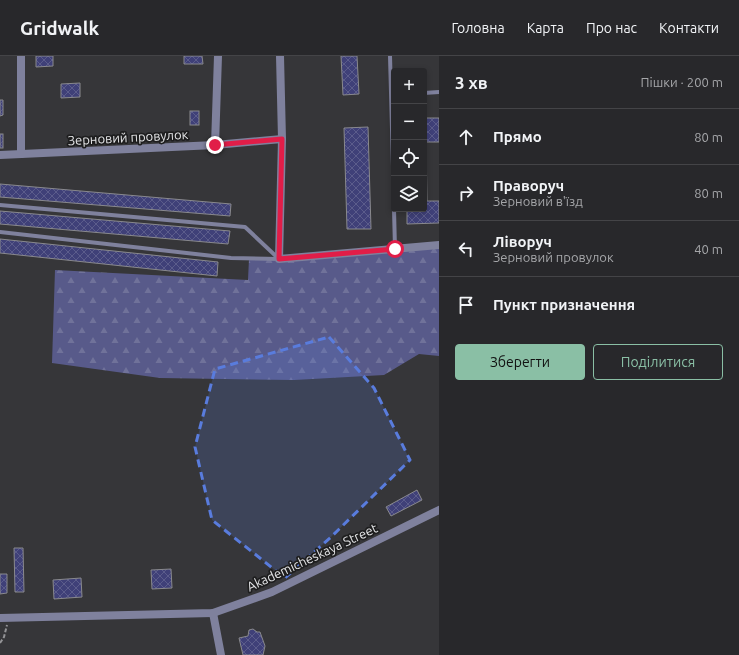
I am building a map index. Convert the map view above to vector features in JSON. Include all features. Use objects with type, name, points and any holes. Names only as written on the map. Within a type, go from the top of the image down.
[{"type":"street","points":[[21,56],[21,154]]},
{"type":"street","points":[[215,145],[218,56]]},
{"type":"street","points":[[280,56],[282,139],[279,259],[439,245]]},
{"type":"street","name":"Зерновий провулок","points":[[0,154],[215,145],[282,139]]},
{"type":"street","name":"Akademicheskaya Street","points":[[3,618],[213,613],[272,592],[439,510]]},
{"type":"street","points":[[213,613],[221,655]]},
{"type":"lane","points":[[390,56],[391,76]]},
{"type":"lane","points":[[427,93],[439,92]]},
{"type":"lane","points":[[392,104],[393,176]]},
{"type":"lane","points":[[0,205],[245,227],[279,259]]},
{"type":"lane","points":[[394,212],[395,249]]},
{"type":"lane","points":[[0,232],[231,258],[279,259]]},
{"type":"path","points":[[0,642],[6,628],[3,618]]},
{"type":"highlighted area","points":[[329,337],[374,388],[410,460],[331,537],[285,578],[212,520],[195,447],[215,369]]},
{"type":"green space","points":[[439,245],[439,356],[419,354],[384,375],[294,380],[160,378],[52,363],[55,270],[248,280],[249,259]]},
{"type":"building","points":[[36,56],[53,56],[53,66],[36,67]]},
{"type":"building","points":[[184,56],[202,56],[203,64],[184,64]]},
{"type":"building","points":[[341,56],[357,56],[359,94],[343,95]]},
{"type":"building","points":[[80,83],[80,97],[61,98],[61,84]]},
{"type":"building","points":[[0,100],[3,100],[3,115],[0,116]]},
{"type":"building","points":[[190,111],[199,111],[199,125],[190,125]]},
{"type":"building","points":[[427,118],[439,118],[439,142],[427,142]]},
{"type":"building","points":[[368,127],[371,229],[347,229],[344,128]]},
{"type":"building","points":[[0,134],[3,134],[3,148],[0,148]]},
{"type":"building","points":[[0,184],[231,204],[230,216],[0,197]]},
{"type":"building","points":[[427,201],[439,201],[439,223],[407,224],[407,212],[427,212]]},
{"type":"building","points":[[0,211],[230,231],[228,244],[0,224]]},
{"type":"building","points":[[0,239],[218,262],[217,276],[0,253]]},
{"type":"building","points":[[417,490],[422,500],[391,516],[386,507]]},
{"type":"building","points":[[14,548],[23,548],[24,592],[15,592]]},
{"type":"building","points":[[171,569],[172,588],[152,589],[151,570]]},
{"type":"building","points":[[0,574],[7,574],[7,593],[0,594]]},
{"type":"building","points":[[81,578],[82,597],[54,599],[53,580]]},
{"type":"building","points":[[253,629],[260,632],[265,646],[263,655],[243,655],[239,638],[248,636],[249,630]]},
{"type":"route","points":[[215,145],[282,139],[279,259],[395,249]]}]
